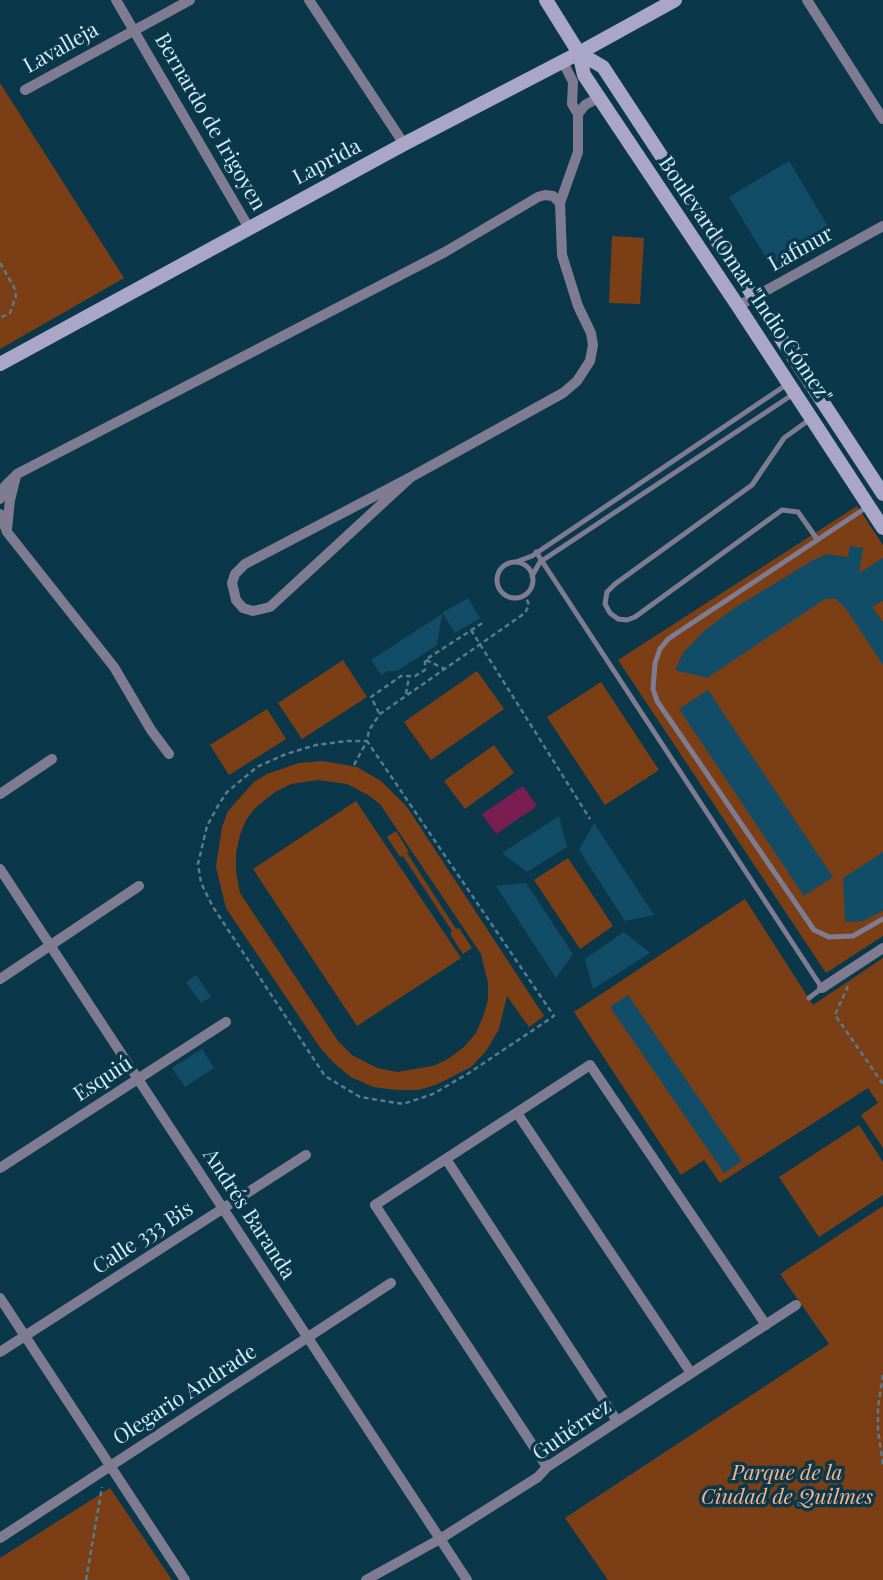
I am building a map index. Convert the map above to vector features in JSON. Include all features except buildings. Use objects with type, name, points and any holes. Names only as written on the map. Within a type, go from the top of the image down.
[{"type":"main road","points":[[546,0],[579,53],[603,67],[883,494]]},
{"type":"main road","name":"Laprida","points":[[0,364],[404,144],[563,62],[657,4],[676,0]]},
{"type":"main road","name":"Boulevard Omar \"Indio Gómez\"","points":[[579,53],[584,75],[598,98],[883,528]]},
{"type":"street","name":"Bernardo de Irigoyen","points":[[116,0],[249,228]]},
{"type":"street","name":"Lavalleja","points":[[25,90],[190,0]]},
{"type":"street","points":[[309,0],[404,144]]},
{"type":"street","points":[[807,0],[883,119]]},
{"type":"street","points":[[411,477],[270,607],[253,611],[243,608],[236,600],[232,583],[245,564],[564,393],[578,381],[590,361],[593,345],[562,255],[560,203],[578,152],[578,114],[572,104],[573,82],[563,62]]},
{"type":"street","points":[[578,114],[585,105],[598,98]]},
{"type":"street","points":[[0,499],[5,486],[17,474],[445,252],[538,197],[553,197],[560,203]]},
{"type":"street","name":"Lafinur","points":[[738,306],[883,226]]},
{"type":"street","points":[[7,532],[10,500],[17,474]]},
{"type":"street","points":[[0,514],[7,532],[114,667],[151,730],[169,754]]},
{"type":"street","points":[[0,794],[51,759]]},
{"type":"street","name":"Andrés Baranda","points":[[0,869],[467,1580]]},
{"type":"street","points":[[0,979],[139,886]]},
{"type":"street","points":[[822,988],[883,948]]},
{"type":"street","name":"Esquiú","points":[[0,1168],[226,1022]]},
{"type":"street","points":[[547,1467],[375,1205],[590,1065],[766,1325]]},
{"type":"street","points":[[517,1113],[691,1373]]},
{"type":"street","name":"Calle 333 Bis","points":[[0,1352],[306,1155]]},
{"type":"street","points":[[446,1159],[617,1421]]},
{"type":"street","name":"Olegario Andrade","points":[[0,1538],[391,1283]]},
{"type":"street","points":[[0,1298],[185,1580]]},
{"type":"street","name":"Gutiérrez","points":[[366,1580],[440,1539],[538,1477],[547,1467],[796,1305]]},
{"type":"lane","points":[[516,562],[526,566],[532,576],[532,587],[525,595],[509,598],[498,587],[497,577],[502,567],[536,552],[792,388]]},
{"type":"lane","points":[[532,576],[542,561],[792,388]]},
{"type":"lane","points":[[812,419],[784,438],[752,485],[615,584],[607,592],[605,604],[610,613],[618,619],[628,620],[635,617],[782,510],[798,512],[817,539]]},
{"type":"lane","points":[[868,507],[668,639],[660,649],[655,663],[653,689],[657,701],[814,930],[829,937],[853,936],[883,919]]},
{"type":"lane","points":[[536,552],[822,988],[808,998]]},
{"type":"path","points":[[0,263],[14,287],[16,296],[10,313],[0,318]]},
{"type":"path","points":[[354,765],[367,741],[369,730],[380,714],[525,613],[528,605],[525,595]]},
{"type":"path","points":[[425,660],[484,622]]},
{"type":"path","points":[[471,630],[590,819]]},
{"type":"path","points":[[425,660],[445,669]]},
{"type":"path","points":[[380,714],[370,700],[371,697],[401,677],[409,677],[425,670],[425,660]]},
{"type":"path","points":[[405,697],[409,677]]},
{"type":"path","points":[[367,741],[554,1016],[457,1080],[418,1101],[403,1104],[360,1097],[325,1076],[212,907],[201,883],[198,864],[207,826],[219,804],[227,792],[257,767],[316,745],[367,741]]},
{"type":"path","points":[[856,981],[848,987],[835,1015],[883,1084]]},
{"type":"path","points":[[883,1375],[878,1407],[883,1465]]},
{"type":"path","points":[[86,1580],[102,1486],[98,1475]]},
{"type":"green space","points":[[0,83],[124,278],[0,349]]},
{"type":"green space","points":[[612,236],[644,238],[640,304],[609,303]]},
{"type":"green space","points":[[857,506],[883,545],[883,936],[826,973],[618,660]]},
{"type":"green space","points":[[343,660],[367,697],[302,739],[278,703]]},
{"type":"green space","points":[[477,671],[504,709],[431,760],[404,722]]},
{"type":"green space","points":[[601,682],[659,770],[605,805],[547,717]]},
{"type":"green space","points":[[267,709],[286,739],[229,775],[210,745]]},
{"type":"green space","points":[[494,745],[514,773],[465,809],[444,781]]},
{"type":"green space","points":[[322,761],[357,767],[381,781],[407,807],[544,1016],[529,1027],[507,996],[499,1029],[486,1051],[471,1067],[438,1084],[419,1090],[373,1087],[351,1077],[335,1064],[321,1049],[226,908],[216,867],[222,827],[228,811],[254,782],[267,774],[299,763]],"holes":[[[318,780],[347,784],[380,804],[481,954],[488,983],[488,1000],[483,1017],[476,1033],[464,1047],[433,1066],[397,1072],[377,1068],[352,1055],[338,1041],[240,893],[236,853],[246,820],[255,808],[275,792],[291,784]]]},
{"type":"green space","points":[[356,801],[461,958],[357,1026],[253,869]]},
{"type":"green space","points":[[396,831],[409,852],[407,853],[456,929],[459,928],[472,948],[463,954],[450,934],[452,931],[403,856],[400,857],[387,837]]},
{"type":"green space","points":[[568,858],[613,926],[580,949],[534,880]]},
{"type":"green space","points":[[745,899],[813,1005],[883,958],[883,1148],[861,1115],[878,1103],[868,1088],[720,1183],[704,1160],[681,1175],[574,1012]]},
{"type":"green space","points":[[859,1125],[883,1162],[883,1195],[819,1237],[779,1177]]},
{"type":"green space","name":"Parque de la Ciudad de Quilmes","points":[[883,1206],[883,1580],[608,1580],[565,1518],[829,1344],[780,1274]]},
{"type":"green space","points":[[110,1488],[172,1580],[0,1580],[0,1558]]},
{"type":"shaded area","points":[[523,786],[537,806],[496,834],[482,814]]}]
